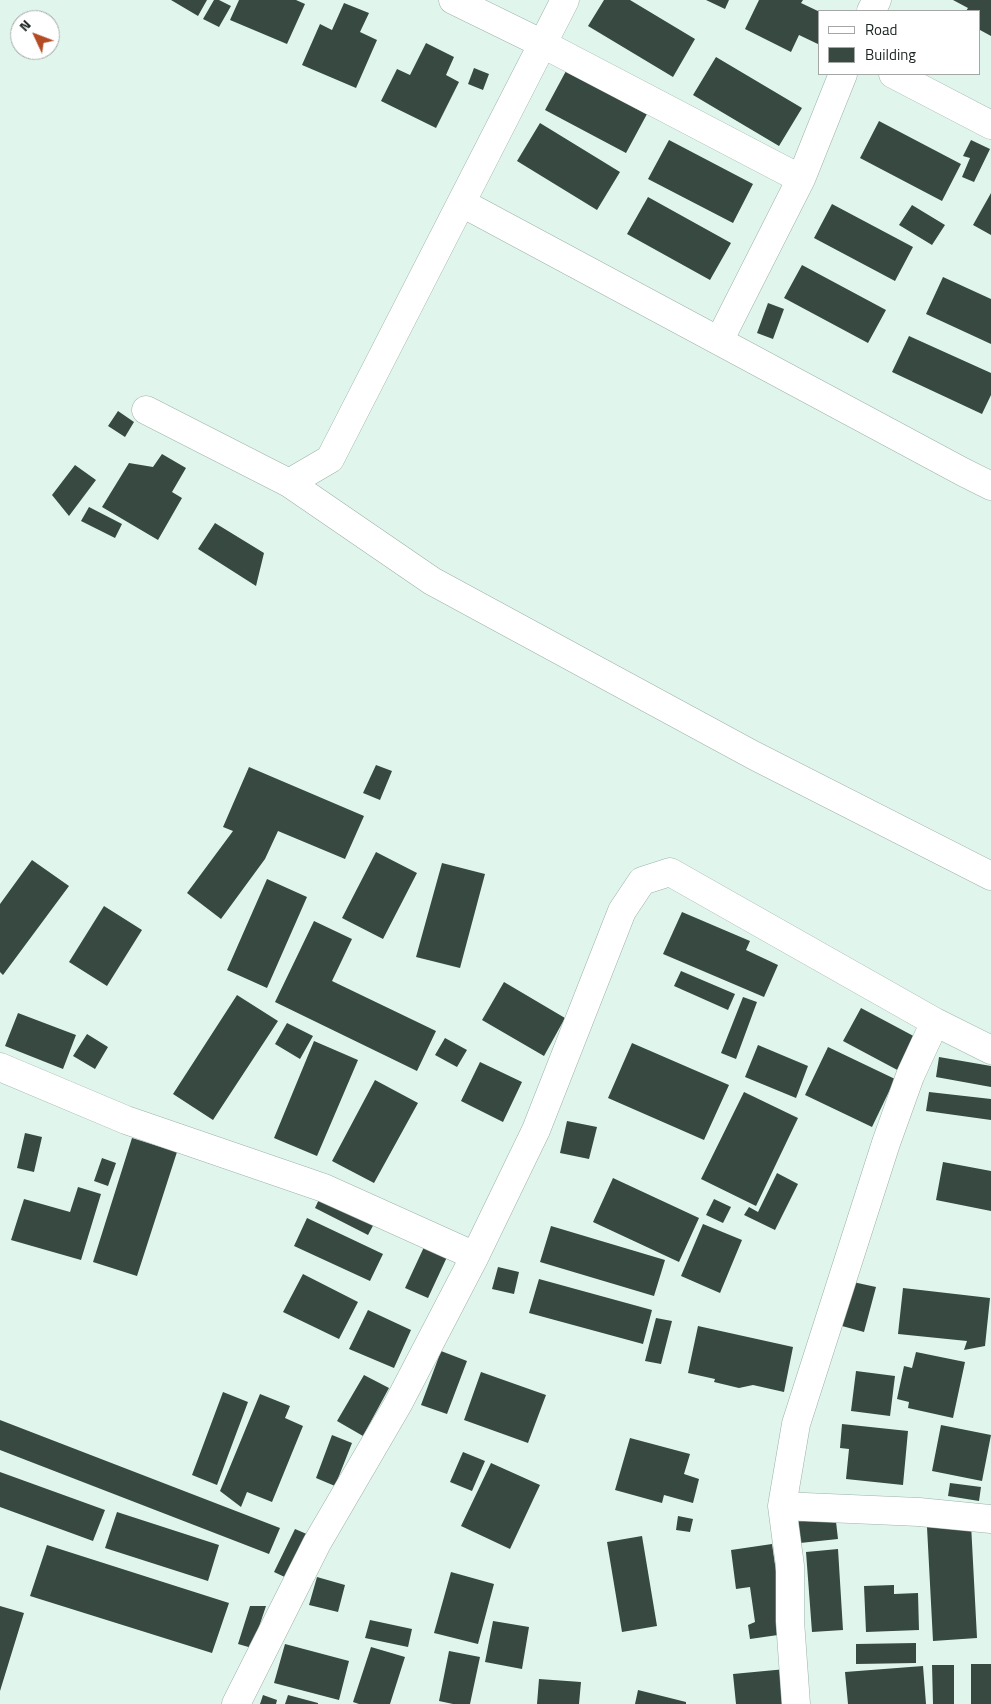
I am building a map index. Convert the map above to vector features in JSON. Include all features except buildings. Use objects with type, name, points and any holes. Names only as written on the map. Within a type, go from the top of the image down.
[{"type":"street","points":[[453,0],[543,44],[801,179]]},
{"type":"street","points":[[289,483],[330,459],[565,0]]},
{"type":"street","points":[[719,341],[801,179],[843,75]]},
{"type":"street","points":[[895,75],[991,125]]},
{"type":"street","points":[[462,203],[991,486]]},
{"type":"street","points":[[146,410],[289,483],[432,581],[754,756],[991,876]]},
{"type":"street","points":[[236,1704],[317,1543],[398,1404],[475,1256],[536,1130],[622,911],[642,881],[670,872],[935,1022],[991,1050]]},
{"type":"street","points":[[796,1704],[790,1621],[790,1566],[782,1506],[796,1424],[886,1143],[910,1076],[935,1022]]},
{"type":"street","points":[[0,1067],[126,1120],[324,1188],[475,1256]]},
{"type":"street","points":[[782,1506],[920,1512],[991,1519]]}]
